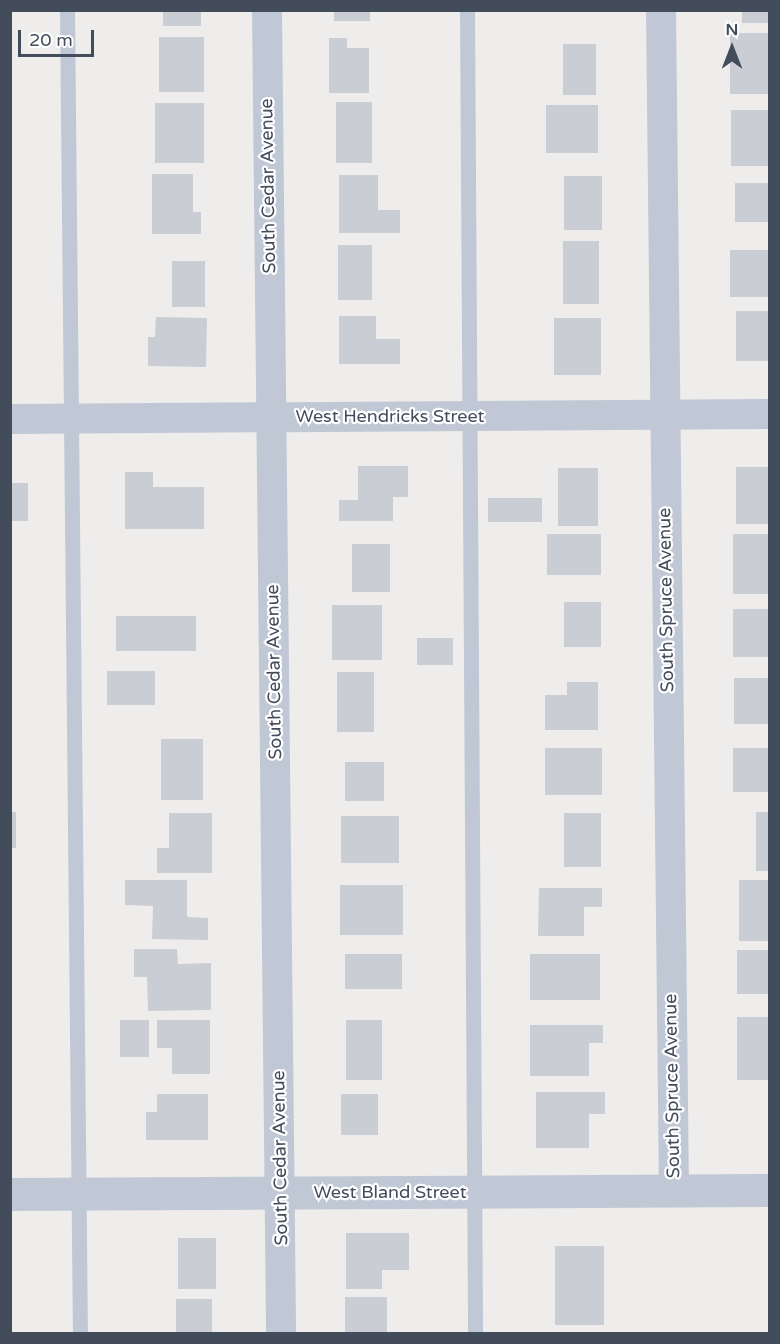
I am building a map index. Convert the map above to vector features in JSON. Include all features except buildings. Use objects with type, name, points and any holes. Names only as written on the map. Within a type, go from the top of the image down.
[{"type":"street","name":"South Cedar Avenue","points":[[267,10],[281,1334]]},
{"type":"street","name":"South Spruce Avenue","points":[[661,10],[674,1190]]},
{"type":"street","name":"West Hendricks Street","points":[[10,419],[770,414]]},
{"type":"street","name":"West Bland Street","points":[[10,1194],[770,1190]]},
{"type":"lane","points":[[67,10],[74,418],[80,1334]]},
{"type":"lane","points":[[466,10],[471,416],[475,1334]]}]
